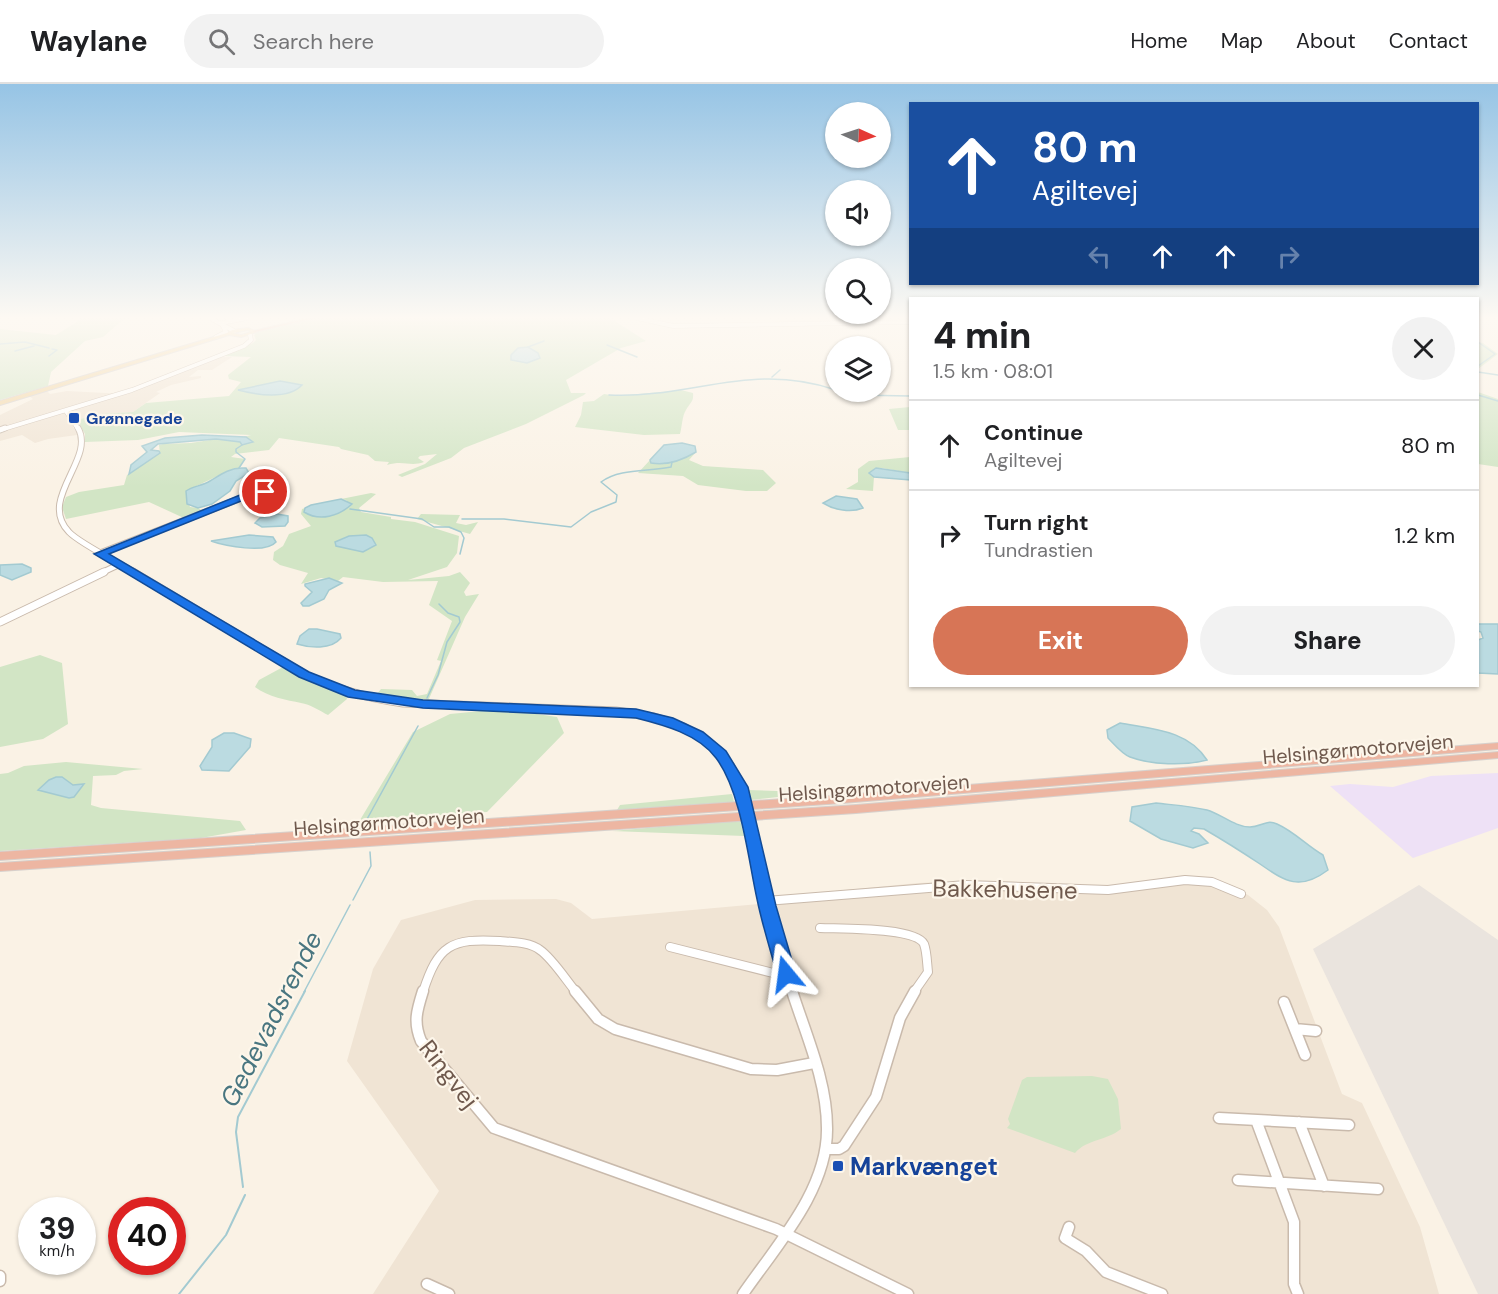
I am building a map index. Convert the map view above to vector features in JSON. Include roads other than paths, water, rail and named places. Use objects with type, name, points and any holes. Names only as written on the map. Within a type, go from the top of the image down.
[{"type":"highway","name":"Helsingørmotorvejen","points":[[0,856],[843,799],[1498,746]]},
{"type":"highway","name":"Helsingørmotorvejen","points":[[0,867],[856,808],[1498,755]]},
{"type":"main road","points":[[0,403],[94,374]]},
{"type":"street","points":[[0,430],[132,390],[171,374]]},
{"type":"street","points":[[66,411],[80,432],[80,448],[62,495],[59,512],[61,521],[69,534],[304,675],[355,694],[423,704],[616,711],[668,721],[698,735],[721,754],[735,776],[742,793],[766,901],[825,1106],[826,1149],[820,1169],[809,1194],[743,1294]]},
{"type":"street","points":[[100,554],[249,495],[271,492]]},
{"type":"street","points":[[0,622],[118,565]]},
{"type":"street","name":"Bakkehusene","points":[[766,901],[966,885],[1108,890],[1185,880],[1212,882],[1241,894]]},
{"type":"street","points":[[820,928],[904,933],[913,936],[924,945],[928,972],[900,1018],[876,1097],[866,1115],[844,1146],[839,1149],[826,1149]]},
{"type":"street","name":"Ringvej","points":[[814,1063],[777,1070],[752,1069],[615,1029],[598,1019],[540,950],[517,942],[470,939],[447,948],[432,964],[416,1016],[416,1029],[421,1041],[494,1128],[784,1232],[908,1294]]},
{"type":"street","points":[[670,947],[773,974],[786,974]]},
{"type":"street","points":[[1284,1002],[1305,1055]]},
{"type":"street","points":[[1295,1029],[1316,1031]]},
{"type":"street","points":[[1219,1118],[1349,1125]]},
{"type":"street","points":[[1256,1120],[1294,1222],[1294,1284],[1298,1294]]},
{"type":"street","points":[[1299,1122],[1324,1186]]},
{"type":"street","points":[[1238,1180],[1378,1189]]},
{"type":"street","points":[[1069,1227],[1065,1238],[1086,1251],[1106,1272],[1162,1294]]},
{"type":"street","points":[[0,1276],[0,1281]]},
{"type":"street","points":[[427,1284],[449,1294]]},
{"type":"water","points":[[280,381],[302,385],[289,393],[272,395],[238,390]]},
{"type":"water","points":[[202,435],[246,437],[253,442],[242,445],[240,442],[216,439],[158,444],[151,450],[160,453],[129,474],[131,465],[147,452],[142,446],[165,438]]},
{"type":"water","points":[[682,443],[695,446],[696,452],[674,462],[651,463],[650,460],[664,445]]},
{"type":"water","points":[[237,468],[246,468],[249,473],[236,481],[230,491],[212,504],[198,508],[187,504],[186,491],[207,483],[221,474]]},
{"type":"water","points":[[876,468],[909,473],[909,480],[874,477],[869,473]]},
{"type":"water","points":[[836,496],[857,499],[863,508],[843,510],[823,503]]},
{"type":"water","points":[[341,499],[352,504],[341,512],[316,517],[304,512],[305,508],[311,505]]},
{"type":"water","points":[[277,514],[288,516],[285,526],[262,527],[255,523],[260,518]]},
{"type":"water","points":[[249,535],[273,537],[276,542],[264,548],[255,548],[235,547],[211,541]]},
{"type":"water","points":[[366,535],[372,538],[376,545],[363,552],[336,546],[335,542],[349,536]]},
{"type":"water","points":[[22,564],[31,568],[31,572],[12,580],[0,575],[0,565]]},
{"type":"water","points":[[329,578],[342,583],[329,590],[324,599],[309,606],[303,606],[301,603],[312,592],[305,584]]},
{"type":"water","points":[[1479,624],[1498,624],[1498,674],[1479,673],[1479,640],[1483,638]]},
{"type":"water","points":[[309,629],[340,634],[341,638],[332,645],[326,646],[314,647],[297,644],[300,636]]},
{"type":"water","points":[[1120,723],[1157,729],[1180,737],[1190,742],[1207,760],[1168,764],[1130,757],[1108,738],[1107,730]]},
{"type":"water","points":[[224,733],[234,733],[251,739],[250,747],[229,771],[202,770],[200,766],[212,747],[212,740]]},
{"type":"water","points":[[56,777],[62,777],[73,785],[84,784],[74,797],[69,798],[38,790]]},
{"type":"water","points":[[1156,803],[1207,810],[1244,826],[1254,827],[1270,822],[1277,824],[1323,855],[1328,870],[1318,877],[1293,882],[1204,829],[1194,828],[1191,831],[1199,834],[1208,843],[1193,848],[1161,839],[1130,821],[1132,807]]},
{"type":"waterway","points":[[609,395],[667,392],[748,380],[776,379],[805,382],[825,387]]},
{"type":"waterway","points":[[1479,395],[1498,401]]},
{"type":"waterway","points":[[891,396],[909,396]]},
{"type":"waterway","points":[[239,468],[245,459],[236,452],[236,449],[242,445]]},
{"type":"waterway","points":[[462,519],[504,519],[571,527],[591,512],[616,502],[617,495],[601,482],[625,472],[671,467],[672,462]]},
{"type":"waterway","name":"Gedevadsrende","points":[[350,509],[422,519],[434,527],[449,527],[461,532],[464,538],[460,554]]},
{"type":"waterway","name":"Gedevadsrende","points":[[427,698],[438,675],[447,642],[460,622],[459,617],[448,613],[439,604]]},
{"type":"waterway","name":"Gedevadsrende","points":[[366,821],[418,726]]},
{"type":"waterway","name":"Gedevadsrende","points":[[353,900],[371,866],[370,852]]},
{"type":"waterway","name":"Gedevadsrende","points":[[304,992],[350,905]]},
{"type":"waterway","name":"Gedevadsrende","points":[[243,1187],[236,1132],[238,1117],[305,991]]},
{"type":"waterway","name":"Gedevadsrende","points":[[179,1294],[226,1235],[245,1195]]},
{"type":"place","name":"Grønnegade","points":[[74,418]]},
{"type":"place","name":"Markvænget","points":[[838,1166]]}]
